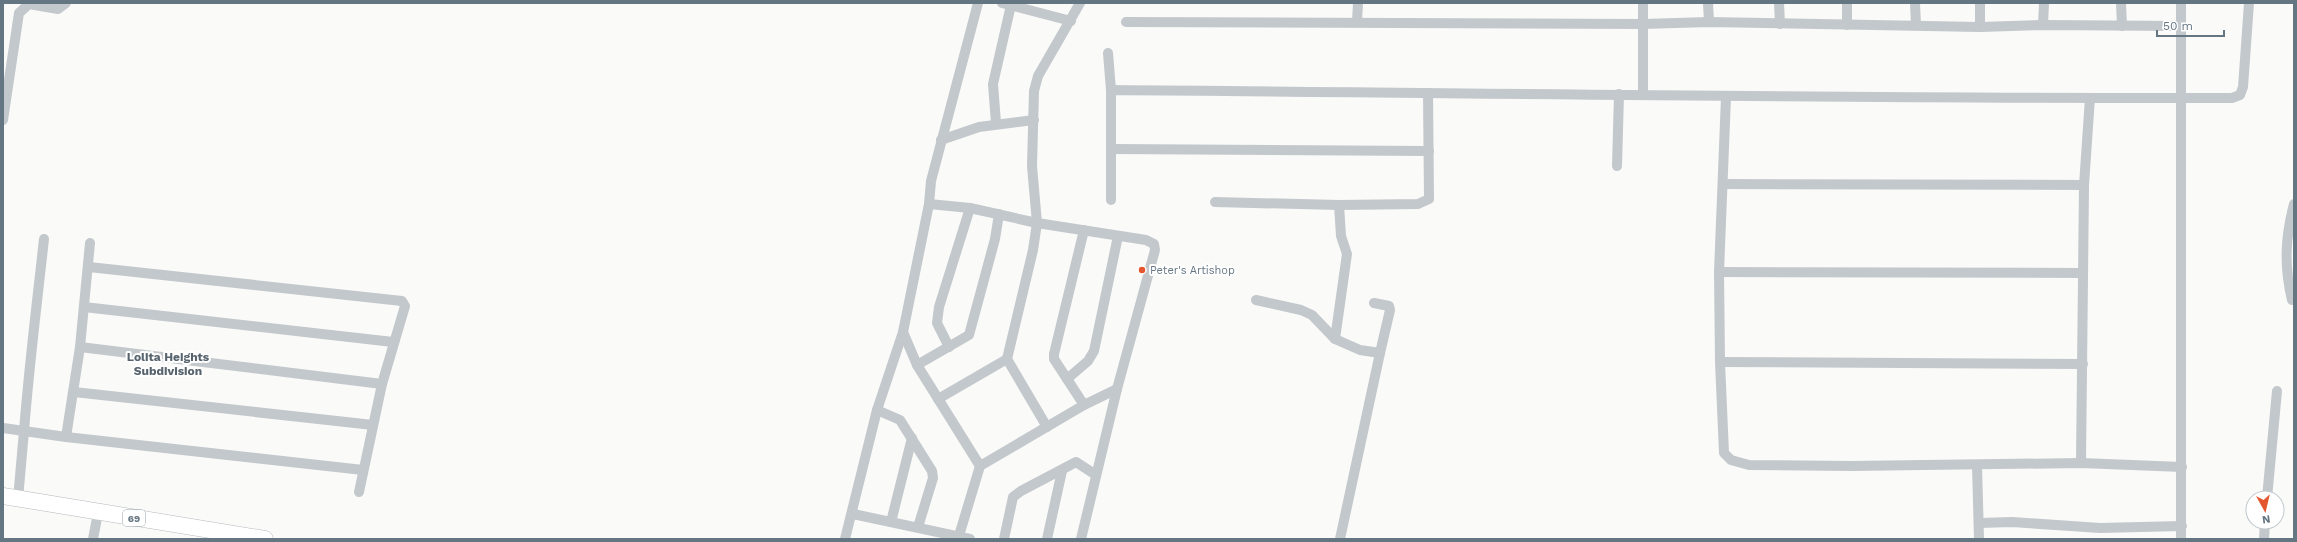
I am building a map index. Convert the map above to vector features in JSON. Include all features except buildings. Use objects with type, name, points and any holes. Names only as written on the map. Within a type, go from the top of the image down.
[{"type":"main road","name":"69","points":[[10,498],[265,539]]},
{"type":"street","points":[[3,120],[18,12],[29,4],[58,9],[66,3]]},
{"type":"street","points":[[845,539],[853,514],[877,410],[903,332],[929,204],[931,181],[978,3]]},
{"type":"street","points":[[1047,427],[1007,359],[1033,250],[1037,223],[1032,166],[1034,120],[1032,104],[1038,76],[1080,3]]},
{"type":"street","points":[[1357,22],[1358,3]]},
{"type":"street","points":[[1643,3],[1643,94]]},
{"type":"street","points":[[1708,3],[1709,22]]},
{"type":"street","points":[[1779,3],[1780,24]]},
{"type":"street","points":[[1847,3],[1847,25]]},
{"type":"street","points":[[1915,3],[1916,25]]},
{"type":"street","points":[[1980,3],[1980,27]]},
{"type":"street","points":[[2043,25],[2044,3]]},
{"type":"street","points":[[2121,3],[2122,26]]},
{"type":"street","points":[[2181,3],[2183,98],[2181,539]]},
{"type":"street","points":[[1111,90],[1643,94],[1726,97],[2232,98],[2240,95],[2243,86],[2249,3]]},
{"type":"street","points":[[996,123],[993,84],[1007,4],[1071,21]]},
{"type":"street","points":[[1126,22],[1643,24],[1709,22],[1980,27],[2043,25],[2181,26]]},
{"type":"street","points":[[1108,54],[1111,90],[1111,200]]},
{"type":"street","points":[[1215,202],[1339,205],[1425,202],[1429,197],[1428,93]]},
{"type":"street","points":[[1617,166],[1619,94]]},
{"type":"street","points":[[1726,97],[1724,184],[1719,272],[1720,362],[1724,453],[1731,460],[1749,465],[1977,465],[2081,463],[2182,467]]},
{"type":"street","points":[[2081,463],[2084,185],[2090,98]]},
{"type":"street","points":[[941,140],[996,123],[1034,120]]},
{"type":"street","points":[[1112,148],[1429,151]]},
{"type":"street","points":[[1724,184],[2084,185]]},
{"type":"street","points":[[929,204],[970,208],[1037,223],[1150,241],[1154,244],[1155,250],[1117,389],[1081,539]]},
{"type":"street","points":[[2292,300],[2285,262],[2286,236],[2294,204]]},
{"type":"street","points":[[1335,339],[1347,258],[1341,236],[1339,205]]},
{"type":"street","points":[[949,347],[937,323],[939,307],[970,208]]},
{"type":"street","points":[[917,366],[969,335],[995,239],[999,214]]},
{"type":"street","points":[[1084,230],[1054,354],[1054,359],[1084,405]]},
{"type":"street","points":[[1067,379],[1088,361],[1094,351],[1118,236]]},
{"type":"street","points":[[10,498],[24,431],[30,356],[41,277],[44,239]]},
{"type":"street","points":[[66,437],[80,347],[90,243]]},
{"type":"street","points":[[88,267],[400,300],[405,306],[393,342],[382,384],[359,492]]},
{"type":"street","points":[[1719,272],[2083,273]]},
{"type":"street","points":[[1256,300],[1312,315],[1335,339],[1360,350],[1380,353]]},
{"type":"street","points":[[1340,539],[1390,310],[1389,306],[1374,303]]},
{"type":"street","points":[[84,307],[393,342]]},
{"type":"street","points":[[903,332],[917,366],[980,466]]},
{"type":"street","points":[[80,347],[382,384]]},
{"type":"street","points":[[938,399],[1007,359]]},
{"type":"street","points":[[1720,362],[2083,364]]},
{"type":"street","points":[[959,538],[980,466],[1084,405],[1117,389]]},
{"type":"street","points":[[2268,490],[2277,391]]},
{"type":"street","points":[[74,392],[373,425]]},
{"type":"street","points":[[877,410],[900,420],[930,465],[933,478],[924,532]]},
{"type":"street","points":[[3,428],[66,437],[363,470]]},
{"type":"street","points":[[891,522],[912,438]]},
{"type":"street","points":[[1004,539],[1013,497],[1021,491],[1062,471],[1076,462],[1096,476]]},
{"type":"street","points":[[1977,465],[1979,539]]},
{"type":"street","points":[[1047,539],[1062,471]]},
{"type":"street","points":[[93,539],[98,512]]},
{"type":"street","points":[[853,514],[891,522],[924,532],[970,539]]},
{"type":"street","points":[[1979,523],[2012,522],[2100,528],[2182,526]]},
{"type":"place","name":"Peter's Artishop","points":[[1142,270]]},
{"type":"district","name":"Lolita Heights Subdivision","points":[[168,364]]}]
